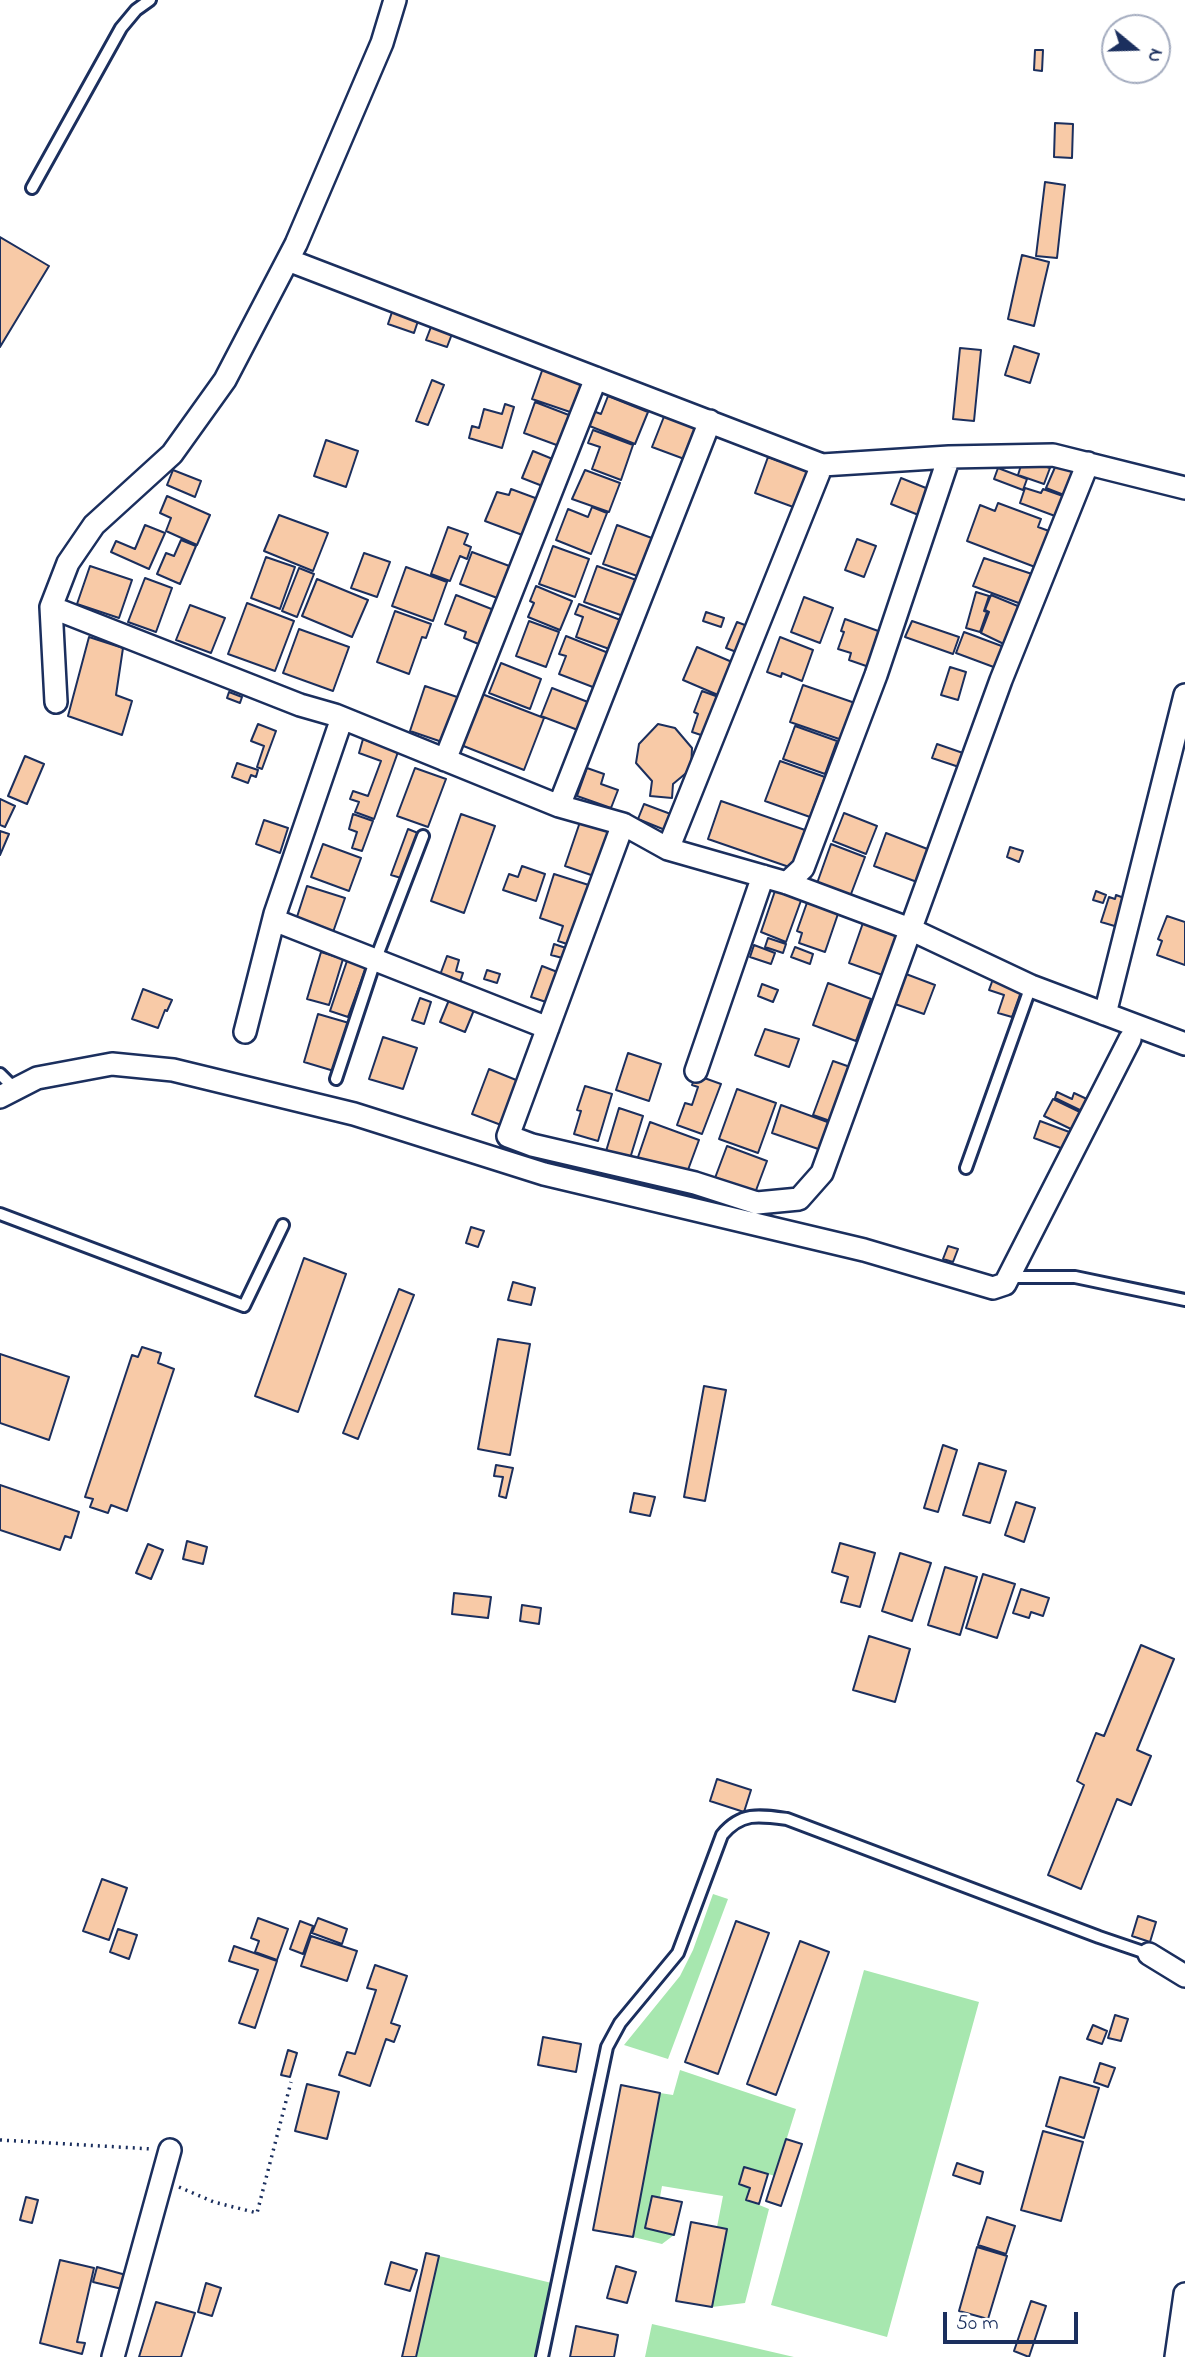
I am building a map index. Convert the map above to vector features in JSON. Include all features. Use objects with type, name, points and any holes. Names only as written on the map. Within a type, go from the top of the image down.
[{"type":"street","points":[[56,702],[51,607],[68,563],[94,526],[172,454],[225,380],[288,260],[382,43],[395,0]]},
{"type":"street","points":[[288,260],[822,465],[948,457],[1053,455],[1185,488]]},
{"type":"street","points":[[445,760],[596,377]]},
{"type":"street","points":[[559,806],[709,422]]},
{"type":"street","points":[[787,883],[803,867],[866,701],[948,457]]},
{"type":"street","points":[[623,824],[508,1136],[532,1145],[695,1183],[757,1203],[799,1199],[822,1173],[1000,680],[1088,463]]},
{"type":"street","points":[[668,849],[822,465]]},
{"type":"street","points":[[51,607],[300,705],[342,718],[559,806],[623,824],[668,849],[787,883],[910,929],[1031,986],[1185,1044]]},
{"type":"street","points":[[1105,1014],[1185,695]]},
{"type":"street","points":[[245,1032],[274,920],[342,718]]},
{"type":"street","points":[[696,1071],[763,876]]},
{"type":"street","points":[[274,920],[548,1028]]},
{"type":"street","points":[[8,1093],[37,1078],[112,1064],[173,1070],[354,1114],[544,1174],[864,1250],[993,1288],[1005,1284],[1130,1039]]},
{"type":"street","points":[[1149,1954],[1185,1976]]},
{"type":"street","points":[[113,2357],[170,2150]]},
{"type":"street","points":[[1177,2357],[1185,2294]]},
{"type":"lane","points":[[32,188],[121,28],[136,10],[150,0]]},
{"type":"lane","points":[[336,1079],[375,961],[423,836]]},
{"type":"lane","points":[[966,1168],[1031,986]]},
{"type":"lane","points":[[0,1074],[8,1093]]},
{"type":"lane","points":[[0,1214],[244,1306],[283,1225]]},
{"type":"lane","points":[[1009,1276],[1075,1277],[1185,1300]]},
{"type":"lane","points":[[542,2357],[607,2047],[620,2024],[678,1953],[722,1835],[730,1825],[741,1818],[765,1816],[787,1819],[1149,1954]]},
{"type":"green space","points":[[713,1894],[728,1899],[668,2059],[624,2045],[680,1976],[693,1950]]},
{"type":"green space","points":[[864,1970],[979,2002],[887,2337],[771,2305]]},
{"type":"green space","points":[[680,2070],[796,2109],[775,2176],[744,2167],[739,2184],[750,2188],[747,2200],[769,2209],[745,2303],[712,2307],[727,2230],[717,2227],[723,2196],[662,2186],[660,2197],[652,2196],[645,2228],[674,2235],[662,2244],[633,2237],[660,2093],[673,2095]]},
{"type":"green space","points":[[439,2256],[556,2284],[542,2357],[416,2357]]},
{"type":"green space","points":[[652,2324],[794,2357],[645,2357]]},
{"type":"building","points":[[1035,50],[1043,50],[1042,71],[1034,70]]},
{"type":"building","points":[[1055,123],[1073,124],[1072,158],[1054,157]]},
{"type":"building","points":[[1045,182],[1065,185],[1057,258],[1036,256]]},
{"type":"building","points":[[0,237],[49,266],[0,347]]},
{"type":"building","points":[[1022,255],[1049,262],[1034,326],[1008,319]]},
{"type":"building","points":[[392,312],[418,321],[414,333],[388,324]]},
{"type":"building","points":[[431,327],[452,334],[447,347],[426,340]]},
{"type":"building","points":[[1014,346],[1039,354],[1030,383],[1005,375]]},
{"type":"building","points":[[960,348],[981,350],[974,421],[953,419]]},
{"type":"building","points":[[543,368],[588,379],[576,414],[532,399]]},
{"type":"building","points":[[432,380],[444,385],[428,425],[416,421]]},
{"type":"building","points":[[608,396],[648,412],[635,444],[587,425],[593,411],[601,414]]},
{"type":"building","points":[[535,402],[574,417],[562,447],[524,433]]},
{"type":"building","points":[[505,404],[514,407],[502,448],[469,438],[472,426],[479,428],[484,409],[502,414]]},
{"type":"building","points":[[667,409],[701,422],[687,460],[652,447]]},
{"type":"building","points":[[593,430],[633,445],[621,480],[592,469],[600,447],[588,443]]},
{"type":"building","points":[[326,440],[358,451],[346,487],[314,476]]},
{"type":"building","points":[[533,451],[555,460],[545,487],[522,478]]},
{"type":"building","points":[[781,456],[812,468],[796,508],[755,493],[768,457],[779,461]]},
{"type":"building","points":[[1023,459],[1050,468],[1044,484],[1018,475]]},
{"type":"building","points":[[1056,465],[1076,467],[1064,495],[1046,488]]},
{"type":"building","points":[[998,468],[1027,479],[1023,490],[994,479]]},
{"type":"building","points":[[173,470],[201,481],[195,497],[167,485]]},
{"type":"building","points":[[585,470],[620,483],[609,512],[572,499]]},
{"type":"building","points":[[901,478],[931,490],[921,516],[891,504]]},
{"type":"building","points":[[1025,488],[1041,493],[1043,489],[1063,496],[1055,516],[1020,503]]},
{"type":"building","points":[[511,489],[538,499],[525,536],[485,521],[497,492],[509,495]]},
{"type":"building","points":[[167,496],[210,515],[197,545],[166,531],[171,518],[160,513]]},
{"type":"building","points":[[998,503],[1041,519],[1038,527],[1049,531],[1035,567],[967,541],[980,505],[995,511]]},
{"type":"building","points":[[592,507],[607,513],[591,554],[556,540],[568,509],[588,517]]},
{"type":"building","points":[[279,515],[328,533],[313,571],[264,551]]},
{"type":"building","points":[[145,525],[165,533],[149,569],[111,552],[116,541],[135,549]]},
{"type":"building","points":[[617,525],[657,540],[643,578],[603,564]]},
{"type":"building","points":[[448,527],[468,534],[464,544],[471,547],[467,559],[460,556],[450,581],[431,574]]},
{"type":"building","points":[[857,539],[876,546],[864,577],[845,570]]},
{"type":"building","points":[[181,540],[196,546],[180,584],[157,574],[166,553],[174,556]]},
{"type":"building","points":[[553,546],[589,559],[575,597],[539,584]]},
{"type":"building","points":[[472,552],[512,567],[500,599],[460,584]]},
{"type":"building","points":[[364,553],[390,562],[377,597],[351,588]]},
{"type":"building","points":[[266,557],[295,567],[280,609],[251,598]]},
{"type":"building","points":[[984,558],[1035,575],[1024,605],[973,586]]},
{"type":"building","points":[[90,566],[132,580],[119,618],[77,604]]},
{"type":"building","points":[[597,566],[642,582],[629,618],[584,602]]},
{"type":"building","points":[[406,567],[447,582],[433,621],[392,606]]},
{"type":"building","points":[[299,568],[314,574],[297,617],[282,611]]},
{"type":"building","points":[[145,578],[172,588],[156,632],[128,622]]},
{"type":"building","points":[[317,579],[368,600],[352,637],[302,616]]},
{"type":"building","points":[[536,586],[572,601],[560,630],[528,617],[534,603],[530,601]]},
{"type":"building","points":[[976,592],[989,596],[980,632],[966,628]]},
{"type":"building","points":[[456,595],[494,610],[481,645],[464,638],[466,632],[445,624]]},
{"type":"building","points":[[991,595],[1025,609],[1010,647],[981,633],[989,612],[985,610]]},
{"type":"building","points":[[804,597],[833,608],[820,643],[791,632]]},
{"type":"building","points":[[247,603],[294,621],[275,671],[228,654]]},
{"type":"building","points":[[579,604],[623,621],[612,650],[576,637],[583,617],[575,614]]},
{"type":"building","points":[[190,605],[225,618],[211,653],[176,640]]},
{"type":"building","points":[[395,611],[431,624],[426,638],[422,637],[409,674],[377,662]]},
{"type":"building","points":[[706,612],[724,618],[721,627],[703,621]]},
{"type":"building","points":[[845,619],[881,632],[869,667],[849,660],[851,653],[838,649]]},
{"type":"building","points":[[529,621],[559,632],[546,667],[516,656]]},
{"type":"building","points":[[912,621],[959,637],[953,654],[905,637]]},
{"type":"building","points":[[737,622],[750,627],[739,653],[726,648]]},
{"type":"building","points":[[299,629],[349,647],[333,691],[283,673]]},
{"type":"building","points":[[964,632],[1007,648],[999,669],[956,653]]},
{"type":"building","points":[[566,636],[611,654],[598,689],[559,674],[566,656],[559,654]]},
{"type":"building","points":[[89,637],[123,648],[116,695],[132,701],[122,735],[68,716]]},
{"type":"building","points":[[780,637],[813,650],[802,681],[782,673],[781,677],[767,672]]},
{"type":"building","points":[[697,647],[739,665],[725,698],[683,680]]},
{"type":"building","points":[[501,663],[541,679],[530,709],[489,693]]},
{"type":"building","points":[[950,667],[966,672],[958,700],[941,695]]},
{"type":"building","points":[[803,685],[855,703],[842,740],[790,722]]},
{"type":"building","points":[[425,686],[460,698],[445,743],[410,731]]},
{"type":"building","points":[[552,688],[593,704],[583,732],[541,716]]},
{"type":"building","points":[[702,691],[724,699],[710,738],[692,732],[698,714],[694,712]]},
{"type":"building","points":[[229,692],[242,697],[240,703],[227,698]]},
{"type":"building","points":[[482,694],[544,718],[524,770],[461,745]]},
{"type":"building","points":[[258,724],[276,731],[262,769],[257,767],[264,746],[251,741]]},
{"type":"building","points":[[658,724],[675,728],[692,748],[691,769],[673,784],[672,798],[650,796],[652,781],[636,763],[639,744]]},
{"type":"building","points":[[795,726],[837,741],[825,774],[783,759]]},
{"type":"building","points":[[363,739],[398,752],[374,819],[355,812],[359,802],[350,799],[353,791],[368,796],[381,761],[359,753]]},
{"type":"building","points":[[937,744],[963,753],[959,767],[932,758]]},
{"type":"building","points":[[25,756],[44,764],[27,804],[8,796]]},
{"type":"building","points":[[780,761],[825,777],[810,817],[765,801]]},
{"type":"building","points":[[237,763],[258,770],[256,777],[251,775],[248,783],[232,777]]},
{"type":"building","points":[[415,768],[446,779],[428,827],[397,816]]},
{"type":"building","points":[[587,768],[604,774],[601,784],[618,790],[611,808],[577,796]]},
{"type":"building","points":[[0,799],[15,806],[5,827],[0,825]]},
{"type":"building","points":[[721,801],[805,830],[792,868],[708,839]]},
{"type":"building","points":[[644,804],[676,816],[670,832],[638,819]]},
{"type":"building","points":[[844,813],[877,826],[866,854],[833,841]]},
{"type":"building","points":[[353,814],[373,821],[362,851],[352,848],[357,832],[349,829]]},
{"type":"building","points":[[461,814],[495,826],[464,913],[431,901]]},
{"type":"building","points":[[581,819],[611,830],[594,876],[565,866]]},
{"type":"building","points":[[264,820],[288,828],[280,853],[256,844]]},
{"type":"building","points":[[408,829],[418,833],[401,878],[391,875]]},
{"type":"building","points":[[0,831],[9,834],[0,855]]},
{"type":"building","points":[[886,833],[930,850],[917,882],[874,866]]},
{"type":"building","points":[[323,844],[361,858],[349,891],[311,877]]},
{"type":"building","points":[[831,844],[865,857],[848,902],[815,889]]},
{"type":"building","points":[[1010,847],[1023,851],[1019,862],[1007,857]]},
{"type":"building","points":[[522,866],[545,874],[536,901],[503,890],[509,874],[518,877]]},
{"type":"building","points":[[554,874],[595,887],[576,947],[558,941],[563,926],[540,918]]},
{"type":"building","points":[[777,885],[803,895],[786,942],[761,932]]},
{"type":"building","points":[[307,886],[345,898],[332,935],[295,923]]},
{"type":"building","points":[[1096,891],[1106,895],[1103,903],[1093,900]]},
{"type":"building","points":[[1116,895],[1127,899],[1118,927],[1101,922],[1109,897],[1115,899]]},
{"type":"building","points":[[809,897],[840,908],[825,952],[799,943],[802,933],[797,931]]},
{"type":"building","points":[[1167,916],[1185,922],[1185,965],[1157,955],[1162,941],[1158,939]]},
{"type":"building","points":[[864,920],[903,933],[888,977],[849,963]]},
{"type":"building","points":[[768,938],[786,944],[783,953],[765,947]]},
{"type":"building","points":[[554,944],[572,950],[570,960],[551,955]]},
{"type":"building","points":[[754,945],[775,953],[771,964],[750,957]]},
{"type":"building","points":[[795,947],[813,954],[810,964],[791,957]]},
{"type":"building","points":[[321,952],[343,959],[329,1005],[307,999]]},
{"type":"building","points":[[349,955],[368,962],[348,1017],[330,1011]]},
{"type":"building","points":[[447,956],[459,960],[456,971],[463,973],[460,982],[440,975]]},
{"type":"building","points":[[542,966],[560,973],[549,1003],[531,997]]},
{"type":"building","points":[[487,970],[500,974],[497,983],[484,979]]},
{"type":"building","points":[[906,974],[935,985],[924,1014],[895,1004]]},
{"type":"building","points":[[993,979],[1022,989],[1012,1017],[998,1013],[1004,995],[989,990]]},
{"type":"building","points":[[828,983],[871,999],[856,1041],[813,1025]]},
{"type":"building","points":[[762,984],[778,990],[773,1002],[758,996]]},
{"type":"building","points":[[143,989],[172,1000],[158,1028],[132,1019]]},
{"type":"building","points":[[420,998],[431,1002],[424,1024],[412,1020]]},
{"type":"building","points":[[449,1000],[474,1010],[465,1032],[440,1022]]},
{"type":"building","points":[[318,1014],[349,1023],[334,1071],[304,1062]]},
{"type":"building","points":[[765,1029],[799,1039],[789,1067],[755,1055]]},
{"type":"building","points":[[383,1037],[417,1048],[403,1089],[369,1079]]},
{"type":"building","points":[[628,1053],[661,1064],[649,1101],[616,1090]]},
{"type":"building","points":[[833,1061],[853,1068],[833,1122],[813,1115]]},
{"type":"building","points":[[489,1069],[526,1084],[509,1128],[472,1114]]},
{"type":"building","points":[[696,1075],[721,1084],[702,1134],[677,1125],[685,1103],[692,1105],[698,1087],[692,1085]]},
{"type":"building","points":[[585,1086],[612,1094],[598,1141],[574,1134],[581,1111],[577,1110]]},
{"type":"building","points":[[737,1089],[776,1103],[758,1153],[719,1139]]},
{"type":"building","points":[[1057,1092],[1072,1099],[1074,1093],[1089,1100],[1084,1112],[1055,1098]]},
{"type":"building","points":[[1053,1099],[1084,1114],[1075,1131],[1044,1116]]},
{"type":"building","points":[[781,1105],[833,1124],[824,1151],[772,1133]]},
{"type":"building","points":[[619,1108],[643,1116],[628,1165],[604,1158]]},
{"type":"building","points":[[1040,1121],[1072,1133],[1066,1150],[1034,1138]]},
{"type":"building","points":[[650,1122],[699,1140],[685,1178],[637,1160]]},
{"type":"building","points":[[727,1146],[767,1161],[755,1193],[715,1178]]},
{"type":"building","points":[[471,1227],[484,1231],[478,1247],[466,1243]]},
{"type":"building","points":[[948,1246],[958,1249],[953,1262],[943,1259]]},
{"type":"building","points":[[304,1258],[346,1274],[298,1412],[255,1396]]},
{"type":"building","points":[[513,1282],[535,1288],[531,1305],[508,1300]]},
{"type":"building","points":[[399,1289],[414,1295],[358,1439],[343,1433]]},
{"type":"building","points":[[498,1339],[530,1344],[510,1455],[478,1449]]},
{"type":"building","points":[[142,1347],[161,1353],[158,1363],[174,1369],[127,1511],[111,1505],[108,1513],[90,1507],[93,1499],[85,1497],[132,1355],[138,1357]]},
{"type":"building","points":[[0,1354],[69,1377],[49,1440],[0,1423]]},
{"type":"building","points":[[704,1386],[726,1390],[705,1501],[684,1497]]},
{"type":"building","points":[[943,1445],[957,1450],[938,1512],[924,1508]]},
{"type":"building","points":[[979,1463],[1006,1471],[990,1523],[963,1515]]},
{"type":"building","points":[[496,1465],[513,1468],[506,1498],[499,1496],[503,1477],[494,1476]]},
{"type":"building","points":[[0,1485],[79,1512],[71,1538],[65,1536],[60,1550],[0,1530]]},
{"type":"building","points":[[634,1493],[655,1497],[650,1516],[630,1512]]},
{"type":"building","points":[[1016,1502],[1035,1508],[1024,1542],[1005,1535]]},
{"type":"building","points":[[187,1541],[207,1547],[203,1564],[183,1559]]},
{"type":"building","points":[[840,1543],[875,1553],[860,1607],[841,1602],[848,1577],[832,1572]]},
{"type":"building","points":[[148,1544],[163,1550],[151,1579],[136,1573]]},
{"type":"building","points":[[900,1553],[931,1563],[912,1621],[882,1611]]},
{"type":"building","points":[[945,1567],[977,1577],[960,1635],[928,1625]]},
{"type":"building","points":[[983,1574],[1015,1584],[997,1638],[966,1628]]},
{"type":"building","points":[[1021,1589],[1049,1598],[1043,1616],[1031,1612],[1029,1618],[1013,1613]]},
{"type":"building","points":[[454,1593],[491,1597],[488,1618],[452,1614]]},
{"type":"building","points":[[522,1605],[541,1608],[539,1624],[520,1621]]},
{"type":"building","points":[[869,1636],[910,1649],[895,1702],[853,1690]]},
{"type":"building","points":[[1141,1645],[1174,1659],[1137,1750],[1151,1756],[1131,1805],[1117,1799],[1081,1889],[1048,1875],[1084,1785],[1077,1781],[1096,1733],[1104,1736]]},
{"type":"building","points":[[717,1779],[751,1790],[744,1812],[710,1801]]},
{"type":"building","points":[[102,1879],[127,1888],[109,1940],[83,1931]]},
{"type":"building","points":[[1138,1916],[1156,1922],[1150,1942],[1132,1936]]},
{"type":"building","points":[[258,1918],[288,1929],[277,1960],[255,1952],[259,1941],[251,1938]]},
{"type":"building","points":[[318,1918],[347,1929],[342,1944],[312,1933]]},
{"type":"building","points":[[300,1921],[313,1926],[303,1954],[290,1949]]},
{"type":"building","points":[[736,1921],[769,1933],[718,2074],[685,2062]]},
{"type":"building","points":[[118,1929],[137,1935],[129,1959],[110,1952]]},
{"type":"building","points":[[311,1936],[357,1951],[347,1981],[301,1966]]},
{"type":"building","points":[[800,1941],[829,1952],[776,2095],[747,2084]]},
{"type":"building","points":[[234,1946],[277,1961],[255,2028],[239,2023],[258,1970],[229,1961]]},
{"type":"building","points":[[375,1965],[407,1976],[391,2023],[400,2026],[394,2042],[386,2039],[370,2086],[339,2075],[347,2052],[355,2054],[376,1990],[367,1988]]},
{"type":"building","points":[[1115,2015],[1128,2019],[1121,2041],[1108,2038]]},
{"type":"building","points":[[1093,2025],[1107,2031],[1102,2044],[1087,2039]]},
{"type":"building","points":[[543,2037],[581,2044],[576,2072],[538,2065]]},
{"type":"building","points":[[288,2050],[297,2053],[290,2077],[281,2075]]},
{"type":"building","points":[[1100,2063],[1115,2068],[1108,2087],[1094,2082]]},
{"type":"building","points":[[1060,2077],[1099,2088],[1084,2138],[1046,2126]]},
{"type":"building","points":[[307,2084],[339,2092],[327,2139],[295,2131]]},
{"type":"building","points":[[621,2085],[660,2093],[633,2237],[593,2230]]},
{"type":"building","points":[[1043,2131],[1083,2142],[1061,2221],[1021,2210]]},
{"type":"building","points":[[786,2139],[802,2144],[781,2206],[766,2201]]},
{"type":"building","points":[[957,2163],[983,2172],[980,2184],[953,2175]]},
{"type":"building","points":[[744,2167],[768,2174],[759,2204],[746,2200],[750,2188],[739,2184]]},
{"type":"building","points":[[652,2196],[682,2202],[674,2235],[645,2228]]},
{"type":"building","points":[[26,2197],[38,2200],[32,2223],[20,2220]]},
{"type":"building","points":[[987,2217],[1015,2226],[1006,2254],[978,2245]]},
{"type":"building","points":[[691,2222],[727,2229],[712,2307],[676,2301]]},
{"type":"building","points":[[977,2247],[1007,2256],[988,2319],[959,2311]]},
{"type":"building","points":[[426,2253],[439,2256],[416,2357],[402,2357]]},
{"type":"building","points":[[60,2260],[94,2268],[77,2342],[85,2343],[82,2354],[40,2343]]},
{"type":"building","points":[[391,2262],[417,2270],[410,2291],[385,2284]]},
{"type":"building","points":[[616,2266],[636,2272],[627,2303],[607,2298]]},
{"type":"building","points":[[97,2267],[126,2275],[122,2289],[93,2282]]},
{"type":"building","points":[[206,2283],[221,2288],[212,2316],[198,2312]]},
{"type":"building","points":[[1031,2301],[1046,2306],[1029,2357],[1014,2351]]},
{"type":"building","points":[[156,2302],[195,2313],[181,2357],[139,2357]]},
{"type":"building","points":[[576,2326],[618,2335],[614,2357],[570,2357]]}]
